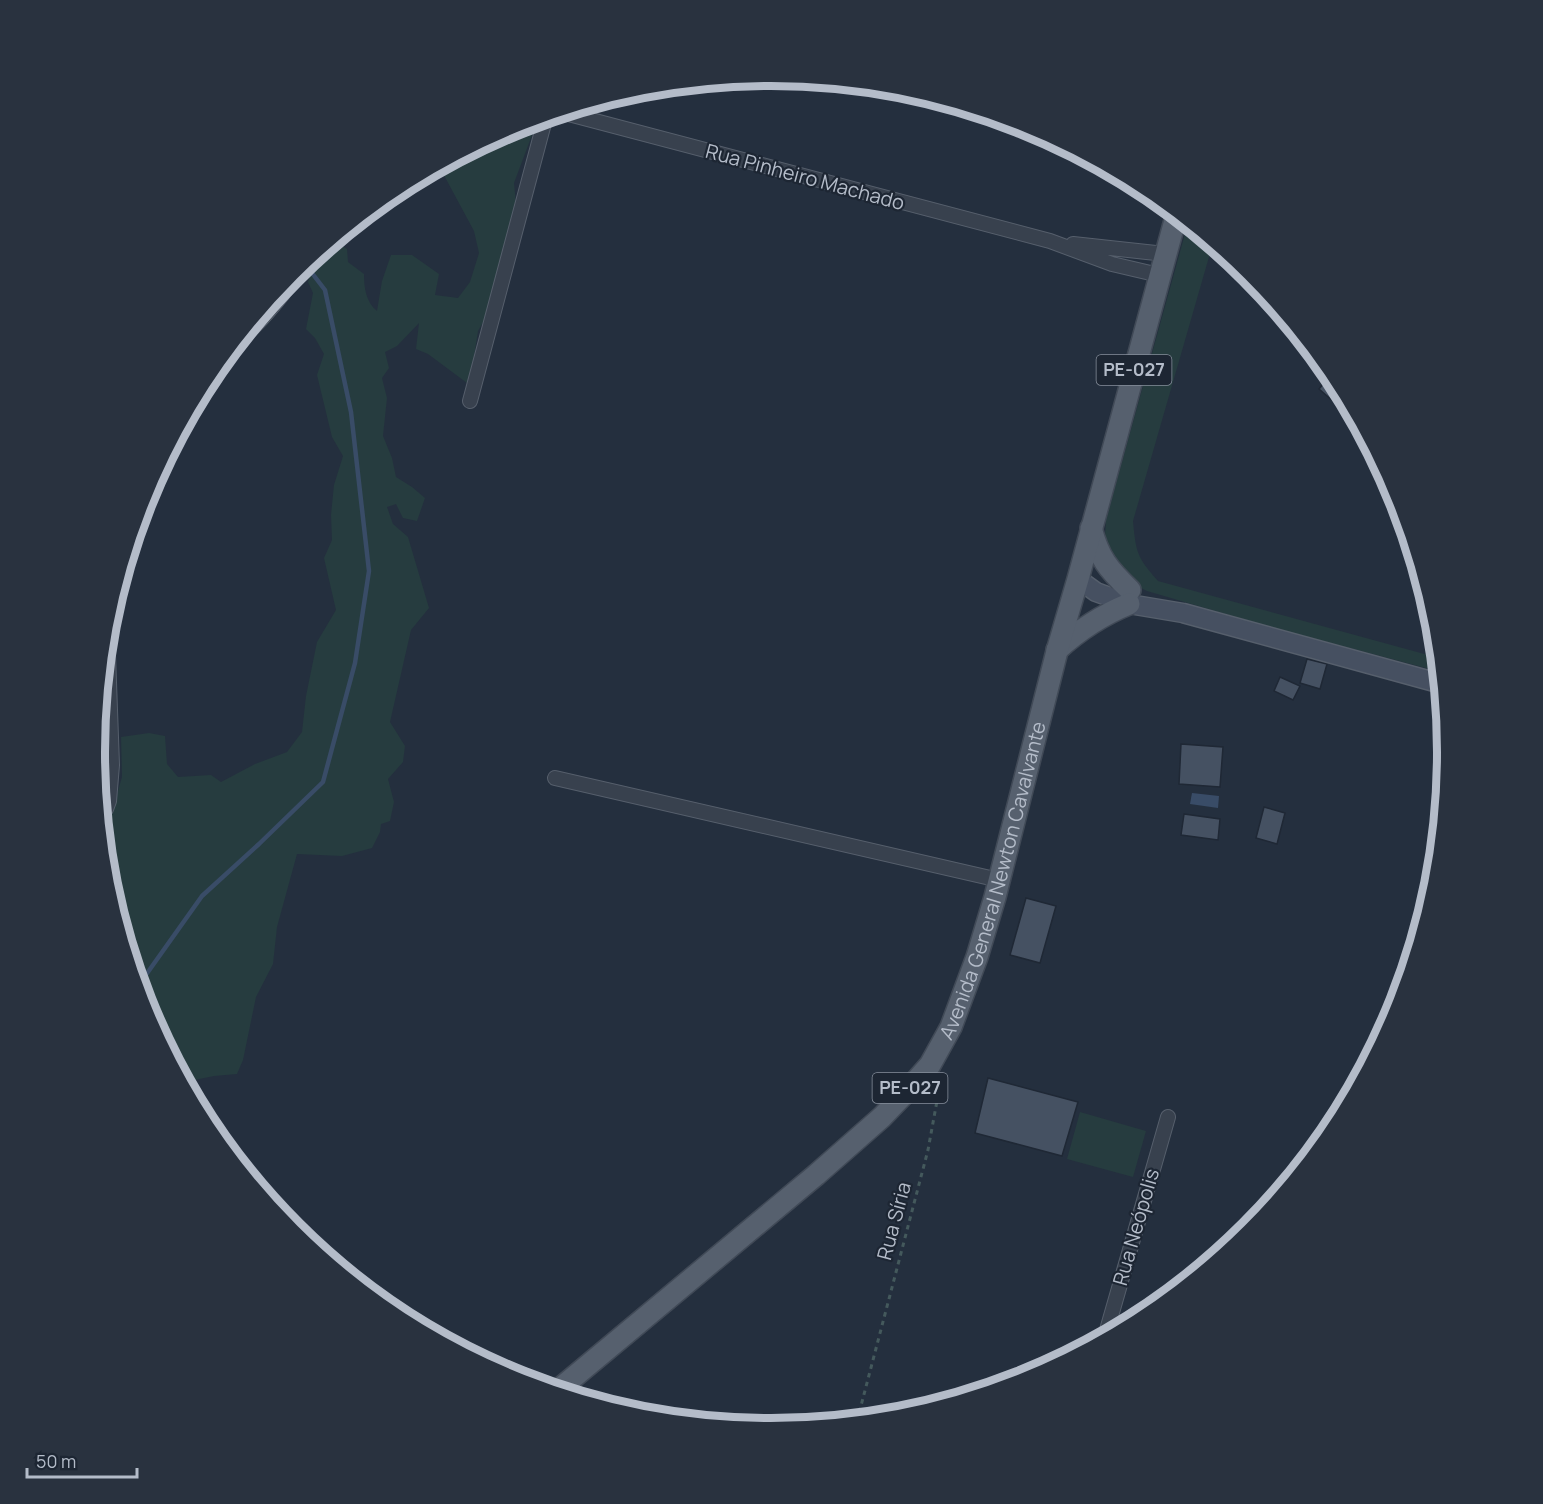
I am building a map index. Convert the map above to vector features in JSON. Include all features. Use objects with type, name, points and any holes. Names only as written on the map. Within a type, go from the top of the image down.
[{"type":"main road","name":"Avenida General Newton Cavalvante","points":[[564,1385],[882,1117],[930,1065],[951,1027],[987,926],[1057,651],[1175,221]]},
{"type":"main road","points":[[1091,527],[1100,555],[1130,597]]},
{"type":"main road","points":[[1078,579],[1096,592],[1130,597],[1434,682]]},
{"type":"main road","points":[[1057,651],[1089,624],[1130,597]]},
{"type":"street","name":"Rua Pinheiro Machado","points":[[575,116],[1050,241]]},
{"type":"street","points":[[470,401],[543,126]]},
{"type":"street","points":[[1050,241],[1165,254]]},
{"type":"street","points":[[1050,241],[1112,264],[1160,275]]},
{"type":"street","points":[[107,806],[112,765],[109,682]]},
{"type":"street","points":[[555,778],[999,880]]},
{"type":"street","name":"Rua Neópolis","points":[[1108,1327],[1168,1117]]},
{"type":"path","name":"Rua Síria","points":[[859,1413],[928,1150],[943,1072]]},
{"type":"green space","points":[[534,129],[514,183],[516,204],[489,312],[478,331],[467,383],[428,354],[416,349],[419,323],[397,346],[385,352],[389,368],[382,378],[387,398],[383,436],[392,458],[396,477],[425,498],[417,521],[403,518],[396,504],[387,507],[393,524],[408,537],[429,608],[411,630],[390,722],[405,746],[403,762],[388,779],[394,802],[390,821],[381,824],[380,832],[372,848],[342,856],[297,854],[277,927],[273,964],[256,997],[243,1060],[237,1074],[192,1080],[174,1047],[140,966],[118,882],[108,811],[112,811],[122,777],[121,737],[149,733],[165,736],[167,764],[178,777],[211,775],[221,782],[255,764],[287,752],[302,732],[306,696],[317,642],[336,610],[324,558],[332,540],[331,515],[334,485],[343,456],[332,437],[317,375],[324,354],[315,338],[306,329],[313,293],[308,282],[312,270],[340,244],[347,249],[348,262],[364,274],[366,294],[377,311],[382,281],[391,255],[412,255],[439,274],[435,295],[458,298],[470,282],[479,253],[474,231],[443,173],[477,154]]},
{"type":"green space","points":[[1186,230],[1211,251],[1133,521],[1135,540],[1142,560],[1158,581],[1430,656],[1433,670],[1270,627],[1147,591],[1133,584],[1106,548],[1106,520]]},
{"type":"green space","points":[[1080,1112],[1146,1131],[1133,1177],[1067,1159]]},
{"type":"water","points":[[1192,793],[1219,796],[1218,808],[1190,804]]},
{"type":"building","points":[[1325,381],[1337,399],[1334,402],[1319,389]]},
{"type":"building","points":[[1307,659],[1327,664],[1320,689],[1300,683]]},
{"type":"building","points":[[1280,677],[1300,686],[1293,700],[1274,691]]},
{"type":"building","points":[[1181,744],[1223,747],[1220,787],[1179,784]]},
{"type":"building","points":[[1264,807],[1285,813],[1277,844],[1256,838]]},
{"type":"building","points":[[1184,814],[1220,819],[1218,840],[1181,835]]},
{"type":"building","points":[[1026,898],[1056,906],[1040,963],[1010,955]]},
{"type":"building","points":[[988,1078],[1078,1102],[1062,1156],[975,1133]]},
{"type":"waterway","points":[[144,977],[202,896],[323,782],[355,663],[369,571],[351,412],[325,290],[311,271]]}]
